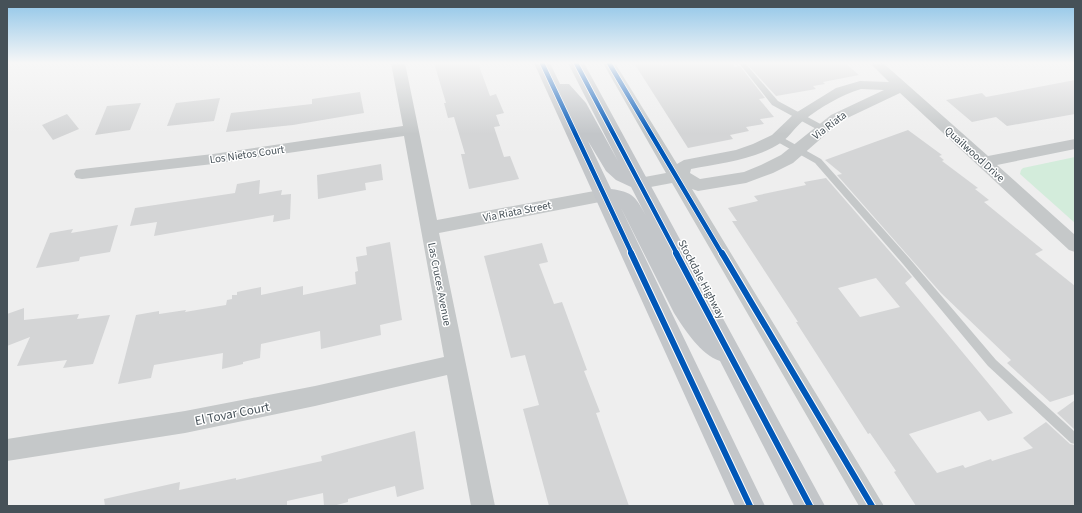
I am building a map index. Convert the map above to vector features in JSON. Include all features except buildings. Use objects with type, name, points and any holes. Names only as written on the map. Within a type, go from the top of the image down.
[{"type":"main road","points":[[554,87],[750,506]]},
{"type":"main road","points":[[563,87],[578,103],[614,170],[628,180],[640,183]]},
{"type":"main road","name":"Stockdale Highway","points":[[589,87],[810,506]]},
{"type":"main road","points":[[605,195],[623,198],[630,205],[690,317],[709,340],[736,366]]},
{"type":"street","name":"Las Cruces Avenue","points":[[403,87],[483,506]]},
{"type":"street","points":[[624,87],[679,176],[872,506]]},
{"type":"street","name":"Via Riata","points":[[855,87],[830,96],[799,117],[777,138],[758,148],[738,155],[684,165],[679,176],[698,185],[746,177],[767,169],[786,159],[797,151],[836,118],[852,109],[872,102],[902,87]]},
{"type":"street","name":"Quailwood Drive","points":[[902,87],[1075,245]]},
{"type":"street","name":"Los Nietos Court","points":[[82,174],[220,158],[411,130]]},
{"type":"street","points":[[985,162],[1075,144]]},
{"type":"street","points":[[640,183],[679,176]]},
{"type":"street","name":"Via Riata Street","points":[[430,228],[605,195]]},
{"type":"street","name":"El Tovar Court","points":[[7,450],[185,422],[315,396],[456,364]]},
{"type":"lane","points":[[762,87],[775,102],[799,117],[823,129]]},
{"type":"lane","points":[[777,138],[797,151],[818,161],[906,261],[992,363],[1075,439]]},
{"type":"green space","points":[[1075,157],[1075,223],[1020,174],[1023,168]]},
{"type":"cycle path","points":[[553,87],[750,506]]},
{"type":"cycle path","points":[[589,87],[810,506]]},
{"type":"cycle path","points":[[623,87],[872,506]]}]
